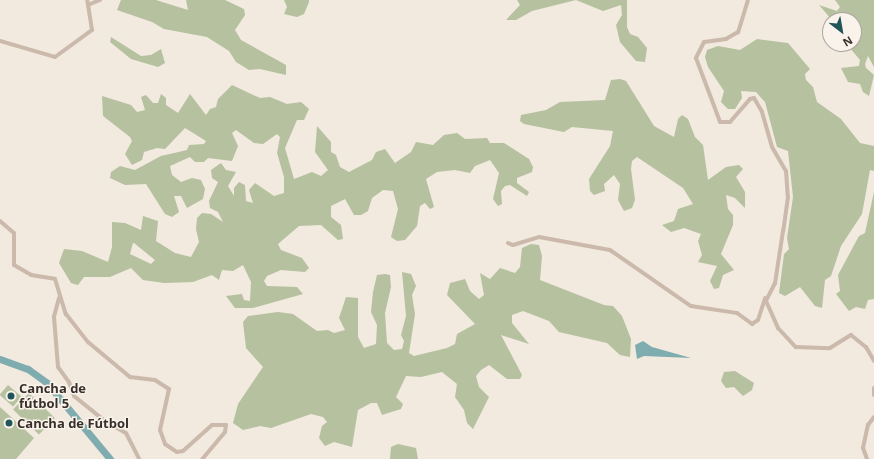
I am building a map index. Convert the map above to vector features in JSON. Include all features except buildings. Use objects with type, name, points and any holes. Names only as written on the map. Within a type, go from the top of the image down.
[{"type":"street","points":[[0,40],[55,57],[92,30],[87,0]]},
{"type":"street","points":[[88,5],[100,0]]},
{"type":"street","points":[[508,243],[512,245],[539,237],[610,250],[691,306],[737,313],[752,324],[758,320],[760,306],[775,283],[788,197],[786,171],[772,146],[760,107],[754,98],[750,99],[730,122],[720,122],[696,58],[704,42],[726,39],[738,32],[748,0]]},
{"type":"street","points":[[0,222],[14,233],[14,265],[31,275],[55,278],[66,314],[80,334],[126,374],[136,380],[155,380],[169,389],[160,430],[165,444],[178,452],[183,451],[212,425],[226,425],[225,432],[202,459]]},
{"type":"street","points":[[766,296],[778,328],[789,343],[801,348],[830,348],[851,335],[866,347],[874,360]]},
{"type":"street","points":[[60,298],[54,317],[58,367],[70,382],[74,396],[105,421],[126,433],[139,459]]},
{"type":"street","points":[[874,388],[874,395]]},
{"type":"street","points":[[867,459],[863,448],[868,425],[874,417]]},
{"type":"green space","points":[[121,0],[156,0],[188,10],[186,0],[225,0],[244,9],[245,15],[235,30],[241,40],[286,65],[286,75],[260,69],[249,70],[236,62],[229,51],[207,37],[164,29],[152,22],[117,10]]},
{"type":"green space","points":[[284,0],[309,0],[309,2],[304,14],[297,17],[284,14],[287,7]]},
{"type":"green space","points":[[517,0],[576,0],[532,11],[516,20],[506,20],[520,5]]},
{"type":"green space","points":[[576,0],[627,0],[627,27],[630,34],[638,37],[647,48],[645,62],[636,61],[620,42],[616,25],[622,15],[621,5],[603,11]]},
{"type":"green space","points":[[835,0],[874,0],[874,67],[868,56],[865,64],[866,68],[874,75],[869,96],[863,92],[860,84],[848,82],[841,68],[859,66],[860,60],[853,52],[862,52],[862,12],[825,12],[819,5],[837,11],[840,7]]},
{"type":"green space","points":[[111,37],[141,56],[151,55],[161,49],[165,63],[158,67],[131,59],[110,42]]},
{"type":"green space","points":[[757,39],[788,43],[810,69],[805,74],[806,80],[813,87],[817,102],[841,119],[860,143],[874,146],[874,171],[870,170],[862,214],[841,246],[831,276],[825,280],[822,308],[815,306],[800,287],[785,296],[779,293],[784,254],[789,249],[787,238],[793,197],[788,151],[777,147],[765,102],[756,92],[741,91],[742,98],[735,109],[728,109],[721,102],[724,91],[708,67],[705,57],[707,50],[718,46],[740,50]]},
{"type":"green space","points":[[620,79],[626,81],[654,126],[674,137],[678,119],[682,115],[688,119],[695,137],[703,145],[708,180],[726,167],[739,165],[743,169],[736,177],[745,192],[745,208],[735,198],[726,195],[728,209],[733,215],[733,225],[721,254],[734,270],[723,275],[719,288],[714,289],[710,281],[717,266],[698,262],[702,255],[698,241],[701,234],[684,228],[671,232],[662,225],[674,221],[678,209],[693,204],[683,188],[637,157],[632,161],[631,169],[635,200],[632,208],[624,211],[618,200],[620,184],[614,175],[604,184],[605,191],[594,195],[590,191],[589,179],[610,146],[613,131],[572,127],[564,132],[524,124],[520,121],[521,115],[546,110],[560,102],[605,100],[611,80]]},
{"type":"green space","points":[[232,85],[260,98],[270,97],[287,104],[301,102],[309,109],[304,120],[297,120],[285,148],[294,179],[312,172],[321,176],[328,170],[315,152],[317,126],[331,142],[331,152],[336,155],[340,167],[349,172],[372,160],[376,152],[385,149],[395,163],[411,152],[416,142],[433,145],[444,135],[457,133],[465,139],[487,138],[490,143],[504,143],[529,159],[533,167],[532,172],[517,178],[517,183],[529,192],[527,196],[510,185],[505,186],[501,191],[502,204],[498,206],[493,199],[499,173],[490,160],[475,166],[470,173],[455,170],[437,172],[426,179],[434,207],[430,209],[425,203],[420,206],[417,226],[405,240],[397,241],[391,237],[398,209],[393,191],[383,190],[372,198],[368,211],[361,215],[354,215],[345,199],[331,206],[331,217],[341,225],[343,239],[338,240],[321,225],[299,226],[278,244],[281,250],[302,258],[309,268],[305,272],[281,270],[267,276],[264,281],[267,286],[297,287],[303,294],[253,308],[235,308],[226,296],[242,294],[244,300],[250,301],[251,282],[243,265],[233,271],[222,270],[219,280],[212,275],[193,282],[164,283],[143,280],[131,268],[110,277],[84,277],[78,285],[71,283],[59,263],[64,249],[82,251],[108,262],[112,247],[112,222],[125,223],[141,230],[143,216],[158,221],[156,241],[175,253],[191,257],[199,242],[196,229],[197,218],[202,213],[211,214],[223,222],[218,212],[210,208],[209,201],[218,182],[212,178],[211,170],[221,163],[226,170],[236,172],[228,186],[234,196],[234,188],[239,182],[245,185],[246,201],[253,203],[249,190],[255,183],[274,196],[284,193],[284,177],[277,153],[280,137],[277,134],[263,144],[254,143],[236,130],[232,133],[238,146],[232,161],[208,158],[204,162],[195,162],[190,157],[170,166],[172,175],[181,182],[192,178],[201,180],[205,189],[203,199],[187,208],[181,196],[174,196],[179,212],[172,217],[165,214],[146,184],[125,185],[110,178],[111,172],[120,166],[135,170],[161,156],[187,150],[189,145],[204,144],[206,141],[185,128],[165,149],[157,148],[144,152],[142,160],[132,165],[125,154],[132,141],[130,137],[103,116],[102,96],[131,105],[137,112],[145,110],[141,97],[146,95],[153,103],[158,103],[161,94],[166,98],[166,105],[178,113],[190,94],[206,115],[210,109],[216,107],[218,99]],"holes":[[[134,243],[155,260],[151,264],[130,254]]]},
{"type":"green space","points":[[874,192],[874,299],[868,300],[865,309],[856,307],[849,311],[836,294],[840,291],[838,275],[859,236],[865,233]]},
{"type":"green space","points":[[531,244],[539,245],[542,256],[540,280],[604,305],[613,306],[622,316],[631,339],[630,357],[620,355],[607,343],[559,332],[549,321],[523,311],[512,315],[512,323],[529,344],[501,335],[522,375],[520,379],[507,379],[489,365],[481,370],[476,376],[479,387],[489,397],[473,429],[467,423],[464,410],[455,397],[457,384],[442,372],[421,377],[406,376],[396,397],[403,404],[401,409],[382,415],[377,403],[371,403],[358,410],[352,447],[334,442],[325,446],[319,438],[322,426],[327,422],[323,417],[311,414],[271,428],[260,426],[243,430],[233,423],[238,404],[263,367],[246,348],[243,322],[248,316],[278,312],[293,314],[317,331],[328,330],[334,333],[345,330],[339,318],[346,297],[358,298],[358,337],[364,348],[376,344],[377,325],[371,312],[373,292],[377,275],[390,275],[391,287],[385,313],[387,343],[394,350],[402,349],[404,341],[401,335],[406,316],[402,272],[411,274],[416,286],[412,295],[415,314],[409,353],[414,356],[447,348],[455,344],[457,334],[475,324],[447,295],[450,283],[465,279],[470,291],[479,299],[484,295],[480,273],[490,279],[500,268],[515,273],[520,267],[522,248]]},
{"type":"green space","points":[[735,371],[754,383],[752,390],[743,396],[734,387],[726,388],[721,381],[724,372]]},
{"type":"green space","name":"Cancha de fútbol 5","points":[[8,385],[22,397],[13,407],[0,395]]},
{"type":"green space","points":[[29,393],[55,418],[39,435],[13,410]]},
{"type":"green space","name":"Cancha de Fútbol","points":[[0,407],[34,438],[16,459],[0,459]]},
{"type":"green space","points":[[398,444],[416,448],[418,459],[390,459],[391,447]]},
{"type":"water","points":[[643,341],[652,347],[691,358],[644,356],[637,359],[635,345]]},
{"type":"waterway","points":[[0,359],[28,369],[47,383],[110,459]]},
{"type":"place","name":"Cancha de fútbol 5","points":[[11,396]]},
{"type":"place","name":"Cancha de Fútbol","points":[[9,423]]}]
